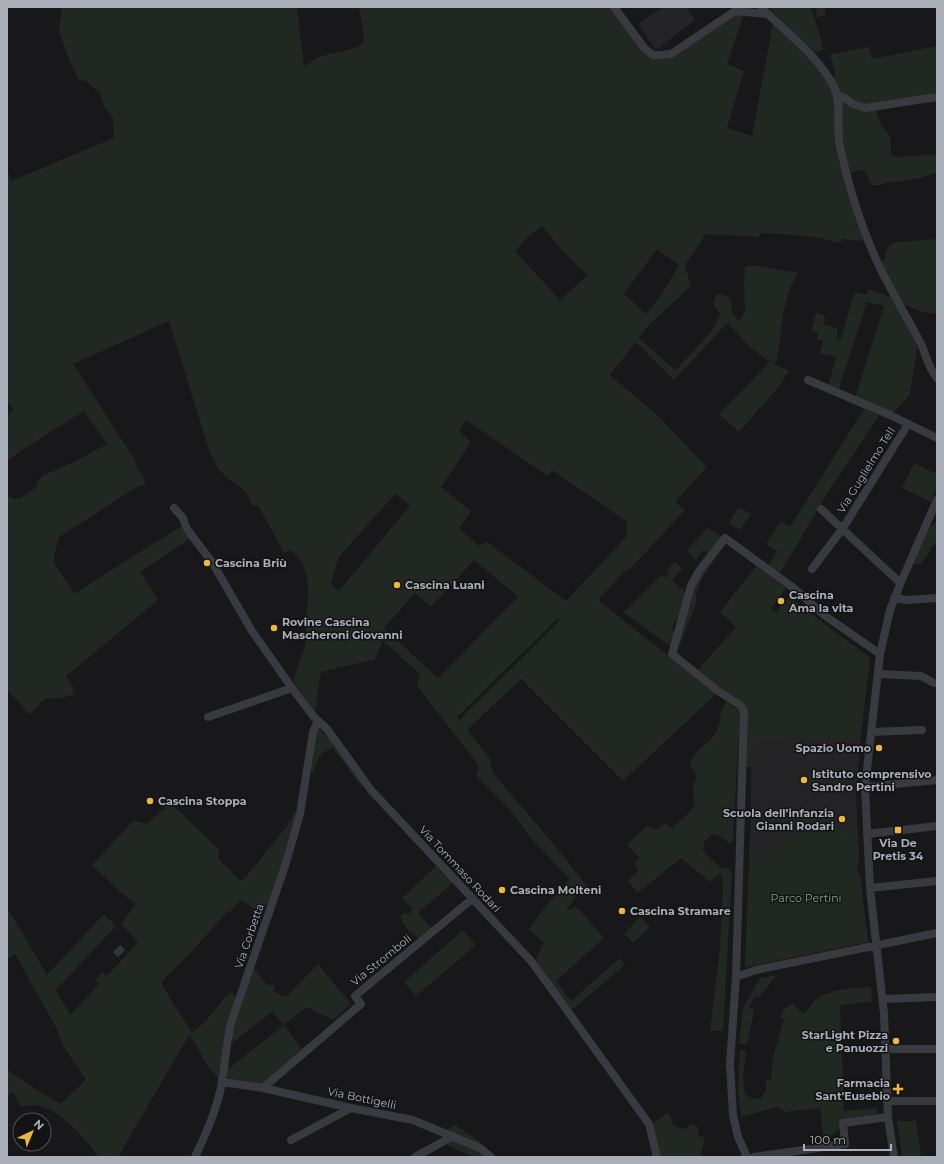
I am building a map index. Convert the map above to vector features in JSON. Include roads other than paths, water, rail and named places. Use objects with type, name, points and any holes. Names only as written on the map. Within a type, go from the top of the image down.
[{"type":"street","points":[[614,7],[640,43],[647,48],[658,52],[668,52],[678,49],[738,9],[767,14]]},
{"type":"street","points":[[761,7],[811,56],[824,71],[837,94],[840,146],[860,218],[880,267],[920,342],[932,372],[937,378]]},
{"type":"street","points":[[837,94],[843,96],[853,104],[865,108],[937,97]]},
{"type":"street","points":[[808,380],[937,438]]},
{"type":"street","name":"Via Guglielmo Tell","points":[[812,569],[843,528],[908,424]]},
{"type":"street","points":[[894,1157],[888,1117],[883,999],[870,888],[865,787],[880,654],[890,610],[900,582],[937,500]]},
{"type":"street","name":"Via Tommaso Rodari","points":[[174,508],[183,518],[186,527],[224,580],[234,601],[252,631],[292,688],[318,721],[327,729],[371,790],[531,961],[649,1124],[658,1157]]},
{"type":"street","name":"Via Guglielmo Tell","points":[[821,509],[900,582]]},
{"type":"street","points":[[747,1157],[738,1137],[733,1115],[730,1064],[736,977],[744,712],[740,705],[718,691],[672,654],[691,586],[699,571],[725,538],[795,589],[824,615],[880,654]]},
{"type":"street","points":[[894,598],[908,600],[937,598]]},
{"type":"street","points":[[878,674],[921,676],[934,683]]},
{"type":"street","points":[[208,717],[292,688]]},
{"type":"street","name":"Via Corbetta","points":[[195,1157],[212,1116],[222,1082],[231,1023],[282,873],[300,814],[313,732],[318,721]]},
{"type":"street","points":[[871,732],[922,730]]},
{"type":"street","points":[[865,787],[937,780]]},
{"type":"street","points":[[867,834],[937,826]]},
{"type":"street","points":[[870,888],[937,881]]},
{"type":"street","name":"Via Stromboli","points":[[263,1088],[361,1004],[355,996],[472,899]]},
{"type":"street","points":[[736,977],[756,970],[937,933]]},
{"type":"street","points":[[883,999],[937,997]]},
{"type":"street","points":[[886,1049],[937,1049]]},
{"type":"street","name":"Via Bottigelli","points":[[222,1082],[263,1088],[413,1120],[480,1148],[491,1157]]},
{"type":"street","points":[[887,1101],[937,1101]]},
{"type":"street","points":[[291,1140],[351,1108]]},
{"type":"street","points":[[754,1157],[845,1144],[842,1123],[888,1117]]},
{"type":"street","points":[[415,1157],[453,1136]]},
{"type":"place","name":"Cascina Briù","points":[[207,563]]},
{"type":"place","name":"Cascina Luani","points":[[397,585]]},
{"type":"place","name":"Cascina Ama la vita","points":[[781,601]]},
{"type":"place","name":"Rovine Cascina Mascheroni Giovanni","points":[[274,628]]},
{"type":"place","name":"Spazio Uomo","points":[[879,748]]},
{"type":"place","name":"Istituto comprensivo Sandro Pertini","points":[[804,780]]},
{"type":"place","name":"Cascina Stoppa","points":[[150,801]]},
{"type":"place","name":"Scuola dell’infanzia Gianni Rodari","points":[[842,819]]},
{"type":"place","name":"Via De Pretis 34","points":[[898,830]]},
{"type":"place","name":"Cascina Molteni","points":[[502,890]]},
{"type":"place","name":"Cascina Stramare","points":[[622,911]]},
{"type":"place","name":"StarLight Pizza e Panuozzi","points":[[896,1041]]},
{"type":"place","name":"Farmacia Sant'Eusebio","points":[[898,1089]]},
{"type":"park label","name":"Parco Pertini","points":[[806,898]]}]
